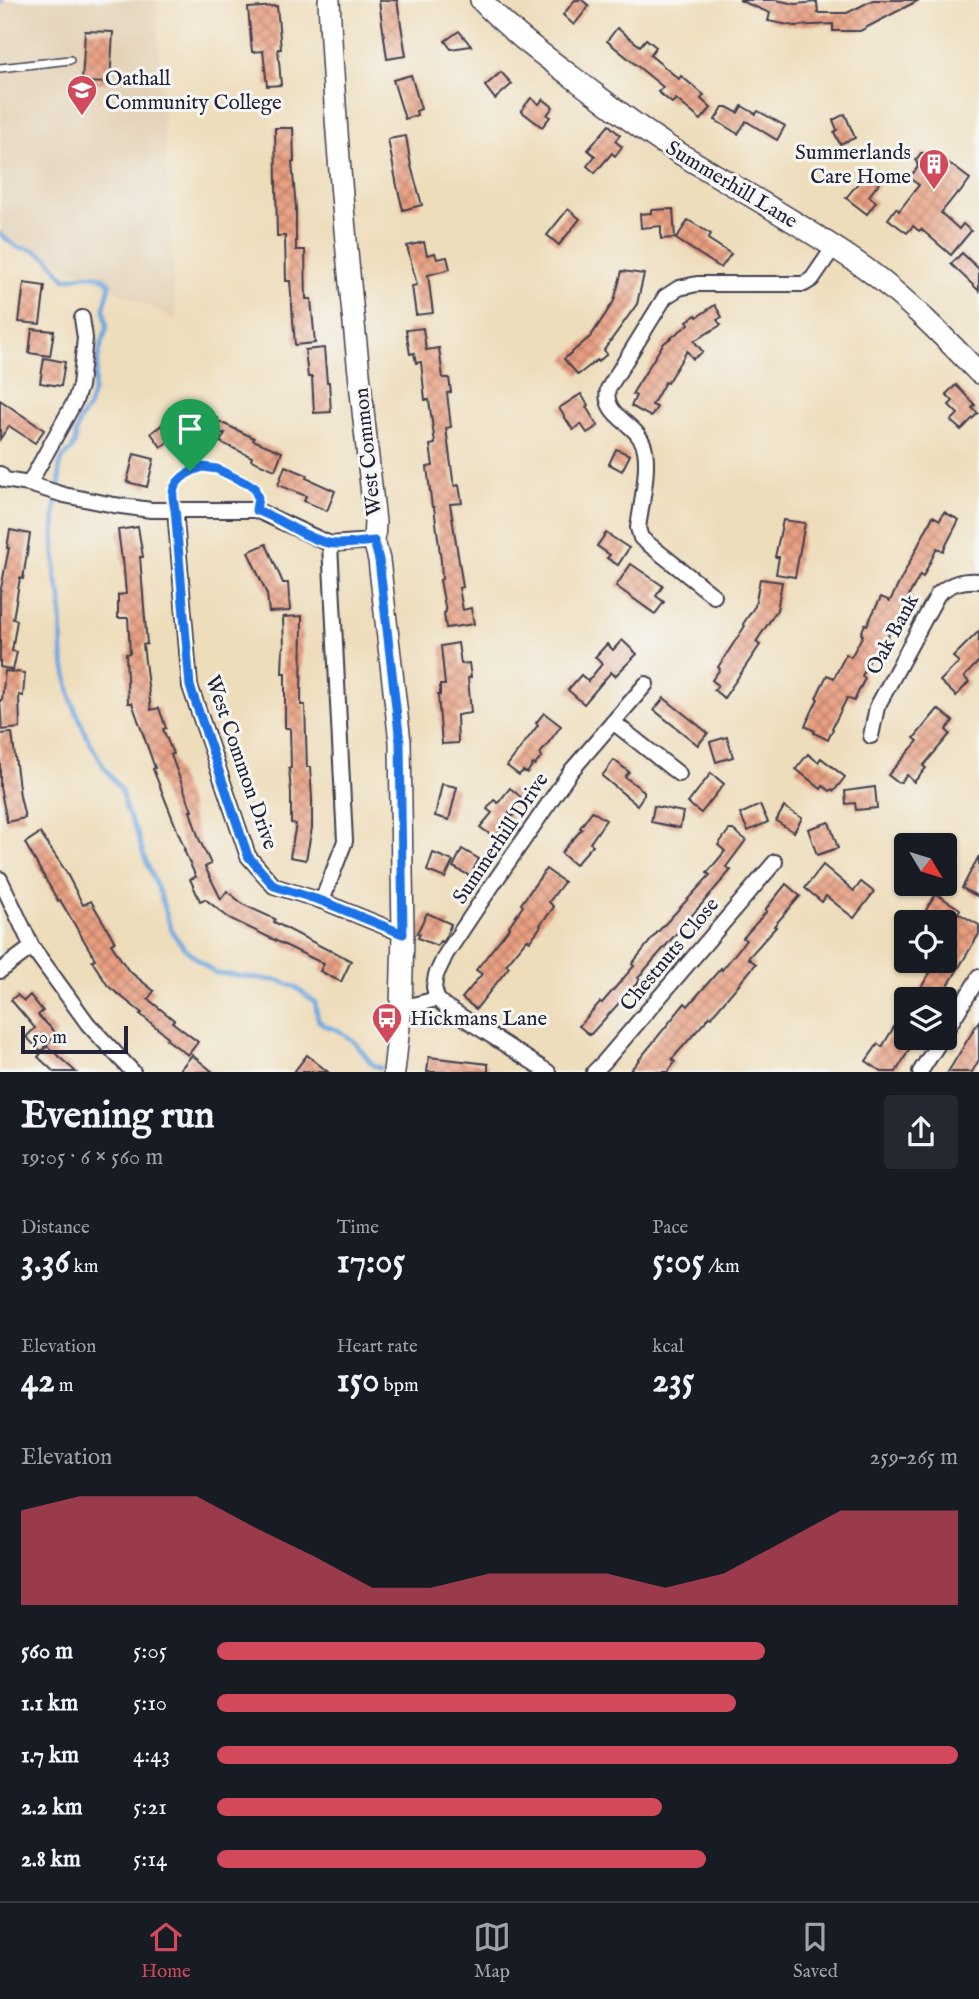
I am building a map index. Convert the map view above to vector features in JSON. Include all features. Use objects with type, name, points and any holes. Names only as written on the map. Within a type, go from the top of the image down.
[{"type":"main road","name":"West Common","points":[[329,0],[352,317],[375,522],[374,541],[381,572],[400,742],[403,934],[401,1008],[394,1072]]},
{"type":"main road","name":"Summerhill Lane","points":[[481,0],[538,51],[663,143],[834,247],[895,291],[979,373]]},
{"type":"street","points":[[714,596],[641,538],[638,528],[647,461],[644,446],[632,426],[611,409],[608,389],[665,297],[679,288],[697,284],[804,284],[813,279],[834,247]]},
{"type":"street","points":[[29,484],[75,401],[80,386],[85,338],[82,318]]},
{"type":"street","points":[[2,482],[29,484],[114,506],[176,511],[256,510],[330,544],[374,541]]},
{"type":"street","name":"West Common Drive","points":[[176,511],[190,686],[248,856],[274,886],[322,901],[403,934]]},
{"type":"street","points":[[322,901],[345,841],[330,544]]},
{"type":"street","name":"Oak Bank","points":[[871,736],[877,707],[938,594],[957,582],[979,581]]},
{"type":"street","name":"Summerhill Drive","points":[[437,999],[433,987],[446,954],[571,771],[646,684]]},
{"type":"street","points":[[613,722],[679,774]]},
{"type":"street","name":"Chestnuts Close","points":[[594,1072],[775,862]]},
{"type":"street","points":[[0,879],[32,947],[88,1024],[133,1072]]},
{"type":"street","points":[[0,971],[32,947]]},
{"type":"street","points":[[957,1013],[979,977]]},
{"type":"street","points":[[401,1008],[437,999],[548,1072]]},
{"type":"street","points":[[920,1072],[934,1050]]},
{"type":"lane","points":[[0,68],[70,61]]},
{"type":"lane","name":"West Common Drive","points":[[176,511],[173,494],[178,481],[190,471],[203,467],[217,469],[254,487],[258,498],[256,510]]},
{"type":"shaded area","name":"Oathall Community College","points":[[0,0],[156,0],[176,320],[0,233]]},
{"type":"building","points":[[397,0],[406,56],[387,59],[379,1]]},
{"type":"building","points":[[575,0],[582,0],[589,6],[574,25],[563,15]]},
{"type":"building","points":[[739,0],[776,0],[795,4],[817,2],[818,13],[847,13],[873,0],[919,0],[860,31],[833,31],[833,24],[794,26],[768,21],[770,13]]},
{"type":"building","points":[[277,6],[281,85],[267,86],[263,51],[252,52],[248,8]]},
{"type":"building","points":[[617,28],[640,46],[646,39],[656,47],[650,55],[704,95],[701,99],[711,108],[701,120],[676,99],[672,103],[658,92],[663,87],[607,41]]},
{"type":"building","points":[[85,31],[113,32],[110,83],[82,82]]},
{"type":"building","points":[[459,31],[471,46],[451,49],[445,41]]},
{"type":"building","points":[[501,72],[512,84],[495,99],[485,86]]},
{"type":"building","points":[[411,75],[421,109],[416,111],[417,115],[405,119],[393,80]]},
{"type":"building","points":[[531,98],[539,104],[543,99],[553,107],[547,115],[550,117],[542,127],[521,111]]},
{"type":"building","points":[[742,106],[756,114],[758,111],[785,126],[777,140],[746,121],[738,134],[715,120],[723,107],[738,113]]},
{"type":"building","points":[[845,114],[855,138],[840,144],[834,132],[837,130],[833,120]]},
{"type":"building","points":[[609,125],[620,135],[615,141],[622,147],[615,156],[612,153],[595,173],[587,166],[595,156],[588,150]]},
{"type":"building","points":[[275,128],[293,128],[296,250],[305,250],[306,299],[311,299],[315,343],[295,345],[290,281],[286,281],[285,236],[277,236]]},
{"type":"building","points":[[406,136],[422,205],[403,210],[388,139]]},
{"type":"building","name":"Summerlands Care Home","points":[[921,153],[928,153],[936,158],[938,155],[970,179],[941,213],[959,229],[963,224],[971,231],[951,255],[921,229],[919,231],[913,226],[907,233],[888,219],[896,208],[899,211],[919,185],[909,178],[918,167],[916,160]]},
{"type":"building","points":[[862,170],[879,183],[869,196],[876,202],[867,214],[846,198],[858,183],[855,180]]},
{"type":"building","points":[[568,209],[580,219],[559,245],[547,235]]},
{"type":"building","points":[[673,209],[675,238],[661,239],[661,226],[641,228],[640,214],[651,213],[651,210]]},
{"type":"building","points":[[688,220],[711,234],[708,239],[731,254],[721,268],[676,239]]},
{"type":"building","points":[[424,242],[427,255],[435,253],[437,259],[447,257],[450,269],[428,275],[433,313],[416,315],[412,286],[417,285],[407,246]]},
{"type":"building","points":[[962,253],[979,269],[979,291],[951,264]]},
{"type":"building","points":[[622,271],[644,274],[637,304],[604,350],[607,354],[578,375],[564,359],[591,336],[614,301]]},
{"type":"building","points":[[24,283],[45,286],[40,324],[19,322]]},
{"type":"building","points":[[715,305],[722,317],[717,320],[721,325],[694,341],[703,352],[693,359],[687,351],[652,405],[657,407],[651,417],[631,406],[636,396],[632,394],[663,344],[689,324],[687,321]]},
{"type":"building","points":[[423,328],[426,350],[439,348],[443,378],[449,378],[451,392],[447,393],[451,427],[446,428],[453,480],[455,486],[459,485],[462,503],[450,504],[463,587],[459,588],[463,610],[471,608],[474,624],[446,628],[440,580],[441,561],[427,467],[433,466],[430,445],[435,444],[429,400],[425,400],[421,362],[416,363],[414,353],[410,354],[406,330]]},
{"type":"building","points":[[32,329],[54,331],[50,356],[29,353]]},
{"type":"building","points":[[324,348],[331,412],[314,413],[312,377],[308,377],[305,350]]},
{"type":"building","points":[[44,358],[65,362],[61,386],[40,383]]},
{"type":"building","points":[[956,385],[975,405],[972,408],[978,413],[961,430],[951,421],[958,414],[949,405],[953,401],[946,394]]},
{"type":"building","points":[[581,394],[598,426],[587,433],[581,424],[573,430],[559,408]]},
{"type":"building","points":[[0,400],[44,430],[35,443],[9,426],[0,439]]},
{"type":"building","points":[[175,415],[178,420],[218,418],[218,421],[254,438],[253,440],[282,452],[275,470],[220,442],[225,433],[192,435],[191,425],[161,447],[151,433]]},
{"type":"building","points":[[616,449],[630,455],[622,471],[609,464]]},
{"type":"building","points":[[134,454],[154,459],[147,487],[127,482]]},
{"type":"building","points":[[285,466],[335,491],[327,511],[304,501],[306,496],[278,485]]},
{"type":"building","points":[[944,512],[959,520],[943,551],[937,548],[923,577],[920,575],[908,597],[911,598],[877,658],[872,655],[854,701],[847,698],[828,740],[814,733],[815,731],[805,726],[827,675],[834,678],[846,654],[851,657],[863,635],[861,634],[865,624],[867,625],[881,597],[890,601],[933,516],[940,520]]},
{"type":"building","points":[[783,520],[805,523],[795,577],[776,574],[779,557],[775,557]]},
{"type":"building","points":[[138,527],[143,557],[140,557],[147,644],[143,645],[151,710],[159,708],[166,728],[163,729],[173,754],[171,755],[192,811],[199,839],[211,864],[205,867],[221,899],[227,891],[244,905],[275,919],[274,922],[351,961],[341,982],[320,971],[324,964],[229,918],[205,899],[200,901],[190,879],[196,877],[153,769],[155,768],[132,703],[128,703],[128,618],[118,618],[118,595],[126,594],[118,530]]},
{"type":"building","points":[[10,530],[30,534],[13,619],[17,620],[12,651],[17,652],[13,670],[0,667],[0,593]]},
{"type":"building","points":[[606,533],[629,548],[618,565],[607,558],[610,555],[597,546]]},
{"type":"building","points":[[266,544],[283,583],[288,583],[290,611],[269,612],[267,594],[248,552]]},
{"type":"building","points":[[631,564],[663,586],[656,596],[664,602],[655,614],[616,586]]},
{"type":"building","points":[[760,579],[782,582],[777,610],[756,642],[760,645],[724,698],[714,690],[718,685],[712,680],[755,606]]},
{"type":"building","points":[[302,616],[301,705],[305,705],[307,767],[310,767],[312,799],[312,828],[306,860],[290,857],[296,824],[291,823],[290,728],[285,728],[285,673],[282,673],[283,617]]},
{"type":"building","points":[[979,631],[979,661],[964,677],[969,682],[956,696],[940,681],[959,662],[953,657]]},
{"type":"building","points":[[622,640],[637,654],[615,676],[611,672],[584,704],[568,690],[581,675],[588,681],[602,664],[595,657],[607,644],[613,650]]},
{"type":"building","points":[[458,643],[461,664],[469,663],[471,713],[457,715],[458,743],[442,744],[438,695],[440,685],[445,685],[441,646]]},
{"type":"building","points":[[5,671],[25,673],[23,696],[19,695],[20,728],[2,730],[0,700]]},
{"type":"building","points":[[664,698],[708,733],[698,745],[654,710]]},
{"type":"building","points":[[938,709],[953,721],[946,730],[950,734],[923,766],[926,768],[914,782],[907,775],[901,782],[897,782],[888,775],[918,741],[914,738]]},
{"type":"building","points":[[544,713],[561,726],[535,765],[533,764],[527,773],[523,771],[519,775],[507,766]]},
{"type":"building","points":[[12,733],[25,818],[7,822],[0,787],[0,734]]},
{"type":"building","points":[[727,737],[733,757],[716,762],[710,742]]},
{"type":"building","points":[[808,754],[818,762],[821,758],[845,777],[834,791],[823,786],[821,789],[796,769]]},
{"type":"building","points":[[614,760],[629,772],[625,777],[644,791],[637,805],[602,776]]},
{"type":"building","points":[[711,773],[724,784],[701,813],[688,803]]},
{"type":"building","points":[[442,784],[457,787],[449,820],[435,816]]},
{"type":"building","points":[[875,787],[877,808],[856,810],[855,803],[846,804],[845,791]]},
{"type":"building","points":[[510,788],[522,798],[509,813],[513,816],[495,838],[480,827],[492,813],[487,809],[494,800],[498,803]]},
{"type":"building","points":[[760,805],[768,822],[748,831],[740,814]]},
{"type":"building","points":[[654,806],[683,812],[680,828],[651,822]]},
{"type":"building","points":[[784,807],[802,818],[794,832],[776,821]]},
{"type":"building","points":[[592,811],[606,820],[590,843],[593,845],[575,865],[561,853],[582,829],[580,828]]},
{"type":"building","points":[[829,822],[838,848],[817,855],[808,829]]},
{"type":"building","points":[[729,830],[746,840],[726,867],[731,870],[638,978],[640,980],[590,1035],[579,1026],[600,1002],[602,1003],[634,966],[632,964],[655,935],[710,875],[707,873],[725,851],[718,845]]},
{"type":"building","points":[[40,833],[65,870],[83,905],[91,901],[115,942],[111,944],[128,970],[154,991],[148,999],[198,1042],[188,1055],[166,1039],[168,1037],[140,1014],[142,1013],[108,986],[92,961],[95,959],[25,843]]},
{"type":"building","points":[[462,849],[479,859],[470,876],[453,867]]},
{"type":"building","points":[[433,853],[453,861],[445,878],[427,871]]},
{"type":"building","points":[[979,856],[979,897],[962,888]]},
{"type":"building","points":[[823,865],[854,891],[861,882],[874,892],[854,918],[826,896],[822,902],[805,888]]},
{"type":"building","points":[[546,869],[564,882],[549,902],[554,907],[530,941],[527,939],[506,965],[509,967],[476,1009],[462,998],[482,974],[476,970],[510,927],[523,906],[521,904]]},
{"type":"building","points":[[786,884],[800,896],[748,958],[756,964],[672,1059],[675,1062],[668,1072],[629,1072],[685,1003],[688,1006],[721,968],[722,970],[746,940],[743,938]]},
{"type":"building","points":[[935,896],[939,896],[960,909],[958,913],[979,925],[979,934],[957,971],[957,910],[926,910]]},
{"type":"building","points":[[427,913],[451,924],[445,938],[437,946],[418,938],[420,934],[417,933]]},
{"type":"building","points":[[930,973],[956,973],[947,987],[921,987]]},
{"type":"building","points":[[17,995],[24,1001],[30,995],[43,1011],[38,1015],[57,1034],[41,1051],[26,1037],[35,1028],[11,1000]]},
{"type":"building","points":[[979,1021],[979,1060],[972,1072],[948,1072]]},
{"type":"building","points":[[894,1027],[894,1050],[909,1050],[896,1072],[882,1072],[866,1061],[878,1044],[882,1047]]},
{"type":"building","points":[[47,1046],[76,1072],[54,1072],[38,1057]]},
{"type":"building","points":[[192,1055],[213,1072],[178,1072]]},
{"type":"building","points":[[307,1055],[328,1072],[294,1072]]},
{"type":"building","points":[[429,1057],[488,1064],[488,1072],[427,1072]]},
{"type":"waterway","points":[[0,4],[2,0]]},
{"type":"waterway","points":[[0,234],[17,247],[34,250],[48,258],[65,279],[96,275],[110,284],[104,308],[107,327],[99,353],[93,393],[88,408],[79,421],[72,449],[62,459],[59,469],[54,537],[56,579],[61,596],[62,654],[72,702],[87,737],[121,790],[174,935],[186,950],[215,973],[280,981],[295,987],[315,1002],[318,1020],[325,1026],[338,1030],[355,1043],[373,1065],[381,1068]]},
{"type":"place","name":"Oathall Community College","points":[[82,117]]},
{"type":"place","name":"Summerlands Care Home","points":[[934,191]]},
{"type":"place","name":"Hickmans Lane","points":[[387,1045]]},
{"type":"route","points":[[203,467],[217,469],[254,487],[258,498],[256,510],[330,544],[374,541],[379,560],[400,742],[403,934],[322,901],[274,886],[248,856],[190,686],[173,494],[178,481],[190,471],[203,467]]}]
